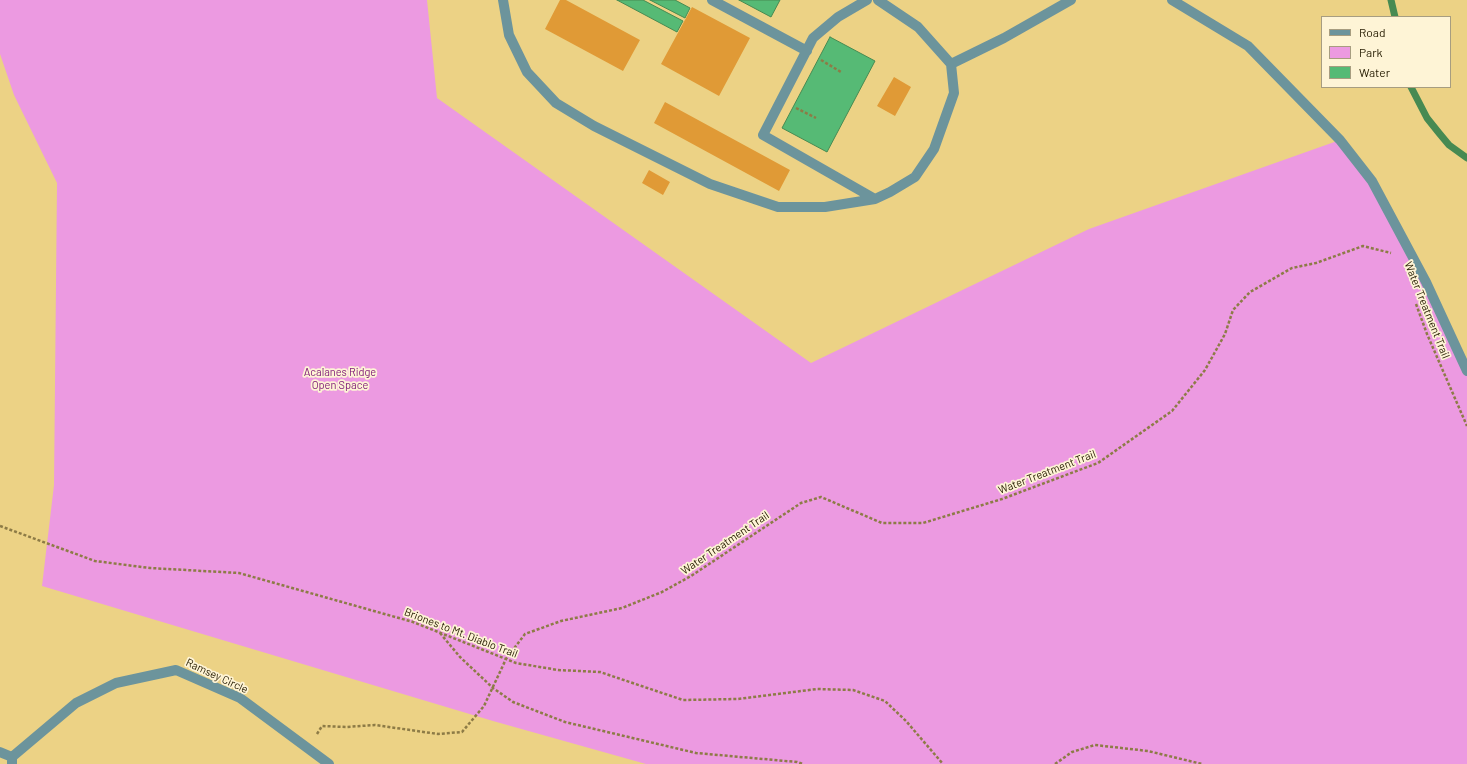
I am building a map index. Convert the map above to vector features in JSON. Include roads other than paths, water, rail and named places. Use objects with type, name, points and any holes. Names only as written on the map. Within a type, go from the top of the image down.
[{"type":"street","points":[[503,0],[509,35],[527,72],[556,103],[594,126],[710,184],[778,207],[825,207],[875,199],[890,192],[914,177],[934,149],[954,92],[952,64],[918,27],[878,0]]},
{"type":"street","points":[[712,0],[807,51]]},
{"type":"street","points":[[867,0],[838,17],[813,38],[763,135],[875,199]]},
{"type":"street","points":[[952,64],[1004,38],[1071,0]]},
{"type":"street","points":[[1172,0],[1248,46],[1340,140],[1375,188],[1426,282],[1467,371]]},
{"type":"street","name":"Ramsey Circle","points":[[12,761],[76,703],[116,683],[176,670],[240,698],[329,764]]},
{"type":"street","points":[[0,752],[12,761]]},
{"type":"water","points":[[617,0],[643,0],[683,21],[677,32]]},
{"type":"water","points":[[650,0],[675,0],[690,8],[685,18]]},
{"type":"water","points":[[739,0],[780,0],[771,17]]},
{"type":"water","points":[[830,37],[875,61],[827,152],[782,128]]},
{"type":"waterway","points":[[1391,0],[1395,16]]},
{"type":"waterway","points":[[1412,88],[1427,118],[1449,145],[1467,158]]},
{"type":"park label","name":"Acalanes Ridge Open Space","points":[[340,378]]}]
